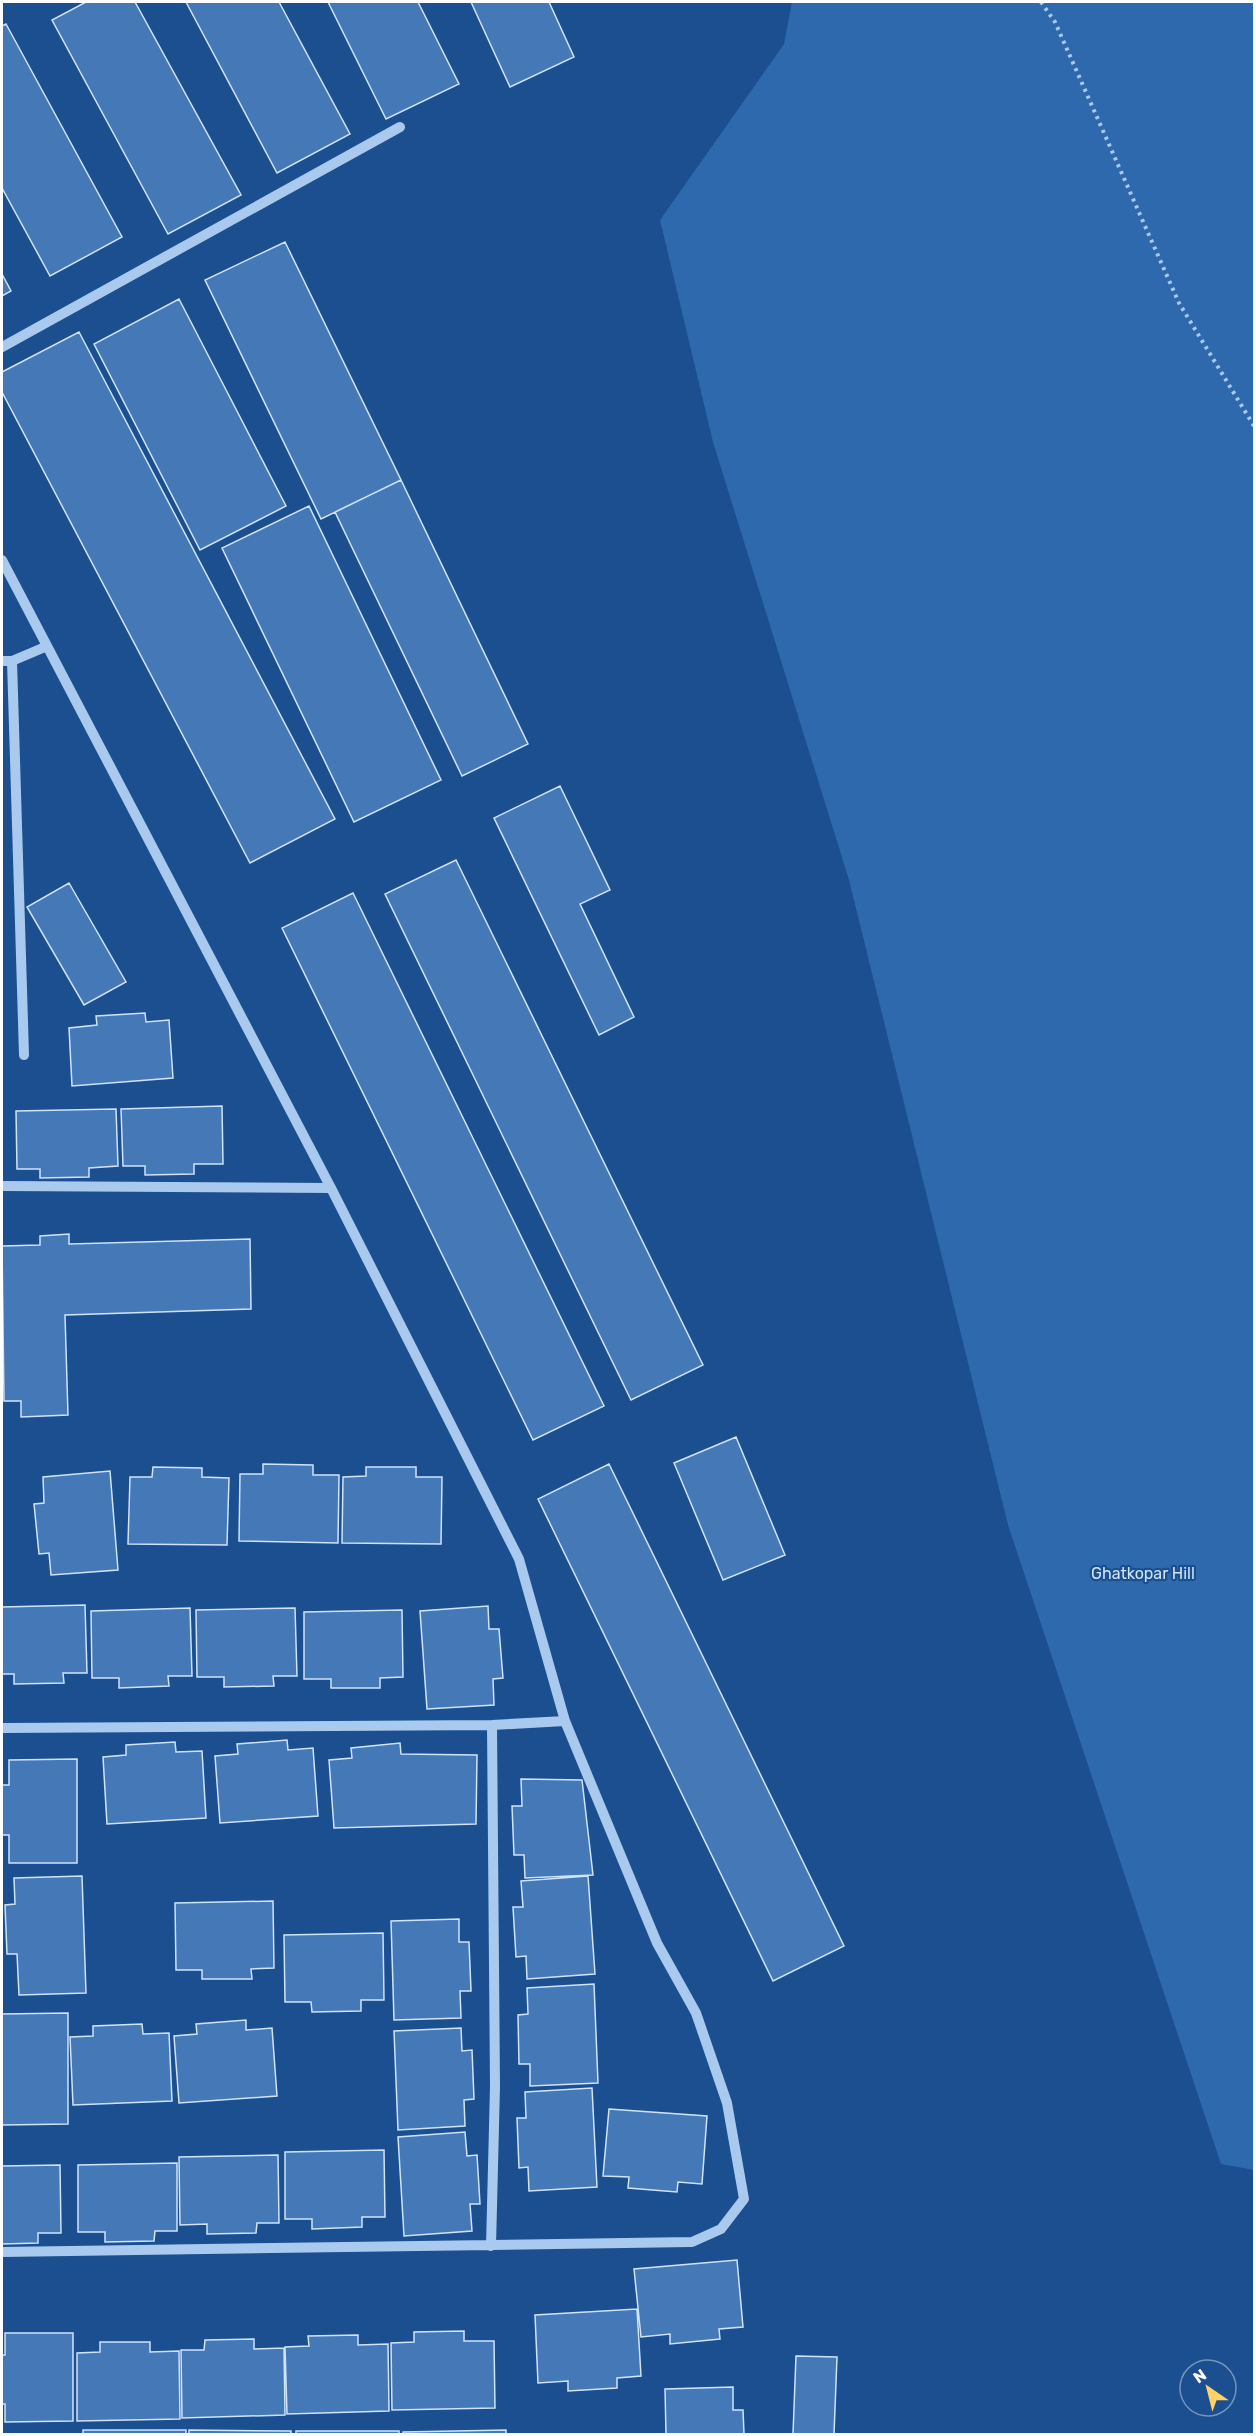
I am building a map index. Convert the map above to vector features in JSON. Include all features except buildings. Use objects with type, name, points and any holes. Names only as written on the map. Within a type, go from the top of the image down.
[{"type":"street","points":[[2,347],[400,127]]},
{"type":"street","points":[[2,560],[45,646],[331,1188],[519,1559],[565,1721],[657,1943],[696,2013],[727,2103],[744,2199],[721,2229],[692,2241],[2,2252]]},
{"type":"street","points":[[24,1055],[7,661],[45,646]]},
{"type":"street","points":[[2,1186],[331,1188]]},
{"type":"street","points":[[2,1728],[492,1725],[565,1721]]},
{"type":"street","points":[[491,2246],[495,2086],[492,1725]]},
{"type":"path","points":[[1041,2],[1055,22],[1179,303],[1254,426]]},
{"type":"green space","name":"Ghatkopar Hill","points":[[792,2],[1254,2],[1254,2170],[1221,2164],[1008,1525],[849,880],[713,442],[660,220],[784,44]]}]
